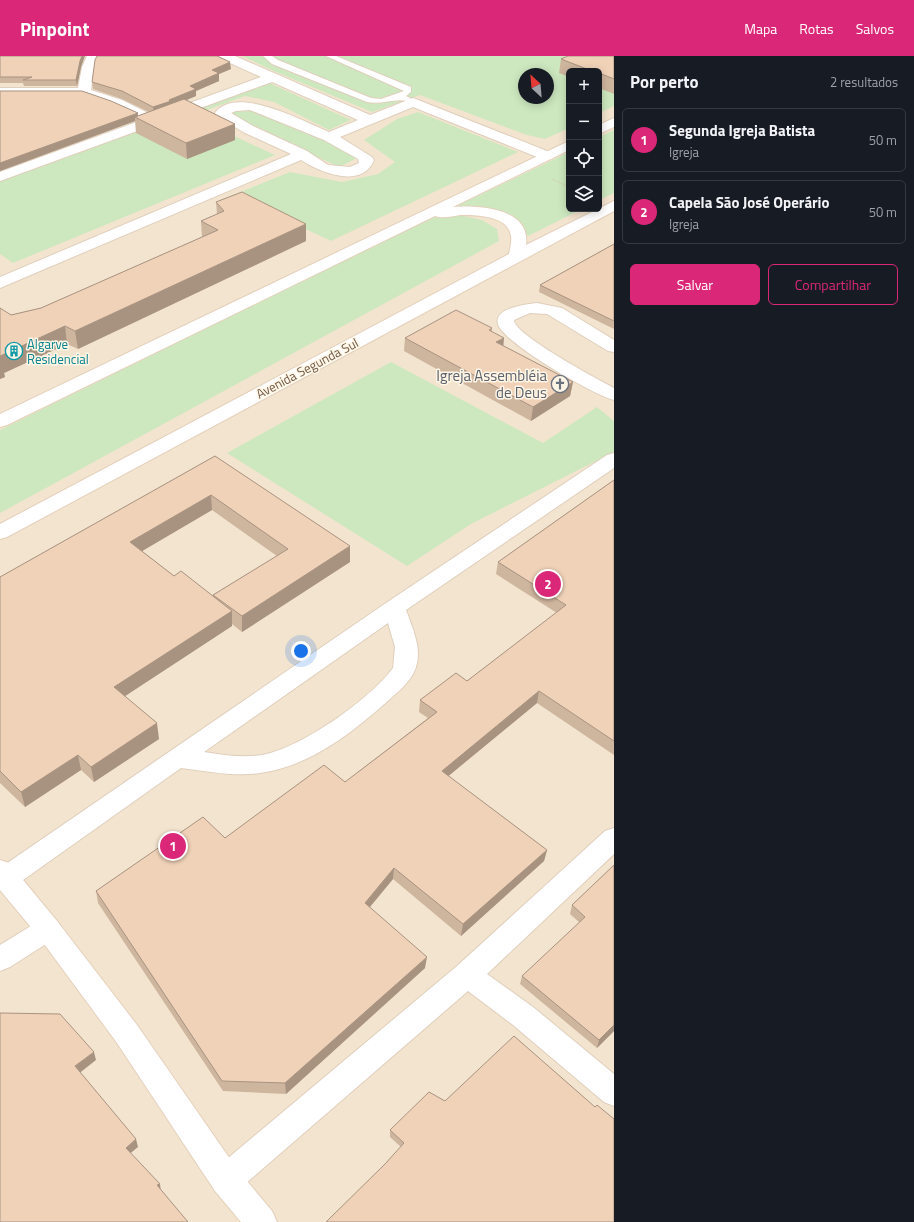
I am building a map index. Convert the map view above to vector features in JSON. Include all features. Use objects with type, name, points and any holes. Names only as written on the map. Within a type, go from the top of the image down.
[{"type":"street","points":[[84,92],[88,67],[93,56]]},
{"type":"street","points":[[225,56],[370,120]]},
{"type":"street","points":[[0,177],[272,77]]},
{"type":"street","points":[[0,92],[84,92],[117,103],[152,120]]},
{"type":"street","points":[[329,137],[413,102],[547,156]]},
{"type":"street","points":[[233,107],[258,107],[329,137],[363,156],[367,160],[363,167],[338,171],[318,165],[302,154],[234,122],[222,113],[233,107]]},
{"type":"street","points":[[602,128],[614,122]]},
{"type":"street","points":[[0,421],[259,294],[421,218],[499,178],[566,146]]},
{"type":"street","points":[[0,283],[302,154]]},
{"type":"street","name":"Avenida Segunda Sul","points":[[0,532],[406,314],[614,205]]},
{"type":"street","points":[[421,218],[456,210],[481,211],[503,218],[518,230],[517,257]]},
{"type":"street","points":[[614,347],[556,312],[548,309],[531,308],[521,310],[513,313],[506,320],[509,329],[526,342],[560,364],[614,395]]},
{"type":"street","points":[[261,1222],[226,1180],[127,1034],[48,930],[3,874],[180,759],[394,608],[614,458]]},
{"type":"street","points":[[180,759],[246,765],[262,764],[304,749],[343,726],[394,682],[404,670],[406,644],[394,608]]},
{"type":"street","points":[[226,1180],[467,975],[614,838]]},
{"type":"street","points":[[0,960],[48,930]]},
{"type":"street","points":[[467,975],[523,1016],[614,1092]]},
{"type":"lane","points":[[267,56],[275,62],[366,99],[380,101],[400,96],[408,92],[408,89],[330,56]]},
{"type":"lane","points":[[400,96],[413,102]]},
{"type":"shaded area","points":[[0,56],[614,56],[614,1222],[0,1222]]},
{"type":"green space","points":[[242,56],[614,56],[614,106],[602,112],[602,68],[566,68],[566,129],[545,139],[527,135],[420,95],[372,112],[276,72]]},
{"type":"green space","points":[[267,82],[351,120],[329,130],[274,102],[245,96],[196,114],[204,122],[275,155],[13,263],[0,254],[0,181]]},
{"type":"green space","points":[[255,103],[359,157],[339,167],[227,115]]},
{"type":"green space","points":[[418,112],[518,152],[331,241],[233,195],[290,172],[342,182],[378,174],[395,162],[364,140],[397,119]]},
{"type":"green space","points":[[614,130],[614,193],[602,199],[602,140],[602,136]]},
{"type":"green space","points":[[566,153],[566,212],[576,212],[528,236],[514,216],[485,207],[457,206]]},
{"type":"green space","points":[[458,215],[482,220],[497,229],[499,241],[0,513],[0,430],[430,218]]},
{"type":"green space","points":[[391,362],[543,443],[597,407],[614,421],[614,452],[471,524],[407,566],[227,453]]},
{"type":"building","points":[[0,56],[82,56],[76,80],[23,80],[32,77],[0,77]]},
{"type":"building","points":[[97,56],[217,56],[230,62],[212,70],[219,73],[190,86],[196,89],[169,100],[171,101],[153,107],[122,91],[92,82],[95,60]]},
{"type":"building","points":[[568,56],[614,56],[614,79],[602,74],[602,68],[584,68],[561,59]]},
{"type":"building","points":[[0,91],[82,91],[111,101],[138,113],[0,163]]},
{"type":"building","points":[[184,99],[235,124],[186,143],[135,117]]},
{"type":"building","points":[[242,192],[306,224],[75,331],[65,326],[0,356],[0,308],[11,315],[41,308],[218,230],[201,221],[224,211],[216,202]]},
{"type":"building","points":[[614,244],[614,321],[540,285]]},
{"type":"building","points":[[456,310],[492,328],[489,330],[504,338],[496,342],[573,382],[533,407],[405,338]]},
{"type":"building","points":[[215,456],[350,546],[242,616],[213,595],[288,549],[211,495],[130,542],[174,576],[181,571],[232,611],[114,687],[157,723],[91,767],[78,755],[21,792],[0,771],[0,577]]},
{"type":"building","points":[[614,480],[614,741],[539,691],[442,771],[547,850],[463,924],[394,868],[365,903],[427,957],[285,1083],[222,1081],[96,891],[203,817],[225,838],[324,765],[345,782],[437,712],[420,700],[456,673],[467,681],[566,605],[498,562]]},
{"type":"building","points":[[614,865],[614,1025],[599,1040],[522,976],[585,917],[572,905]]},
{"type":"building","points":[[0,1013],[60,1014],[94,1052],[75,1066],[136,1139],[126,1148],[160,1184],[157,1185],[188,1222],[0,1222]]},
{"type":"building","points":[[514,1036],[595,1107],[597,1105],[614,1119],[614,1222],[326,1222],[385,1164],[404,1143],[390,1130],[429,1092],[445,1101]]},
{"type":"place","name":"Algarve Residencial","points":[[14,351]]},
{"type":"place","name":"Igreja Assembléia de Deus","points":[[560,384]]},
{"type":"place","name":"Capela São José Operário","points":[[548,584]]},
{"type":"place","name":"Segunda Igreja Batista","points":[[173,846]]}]
